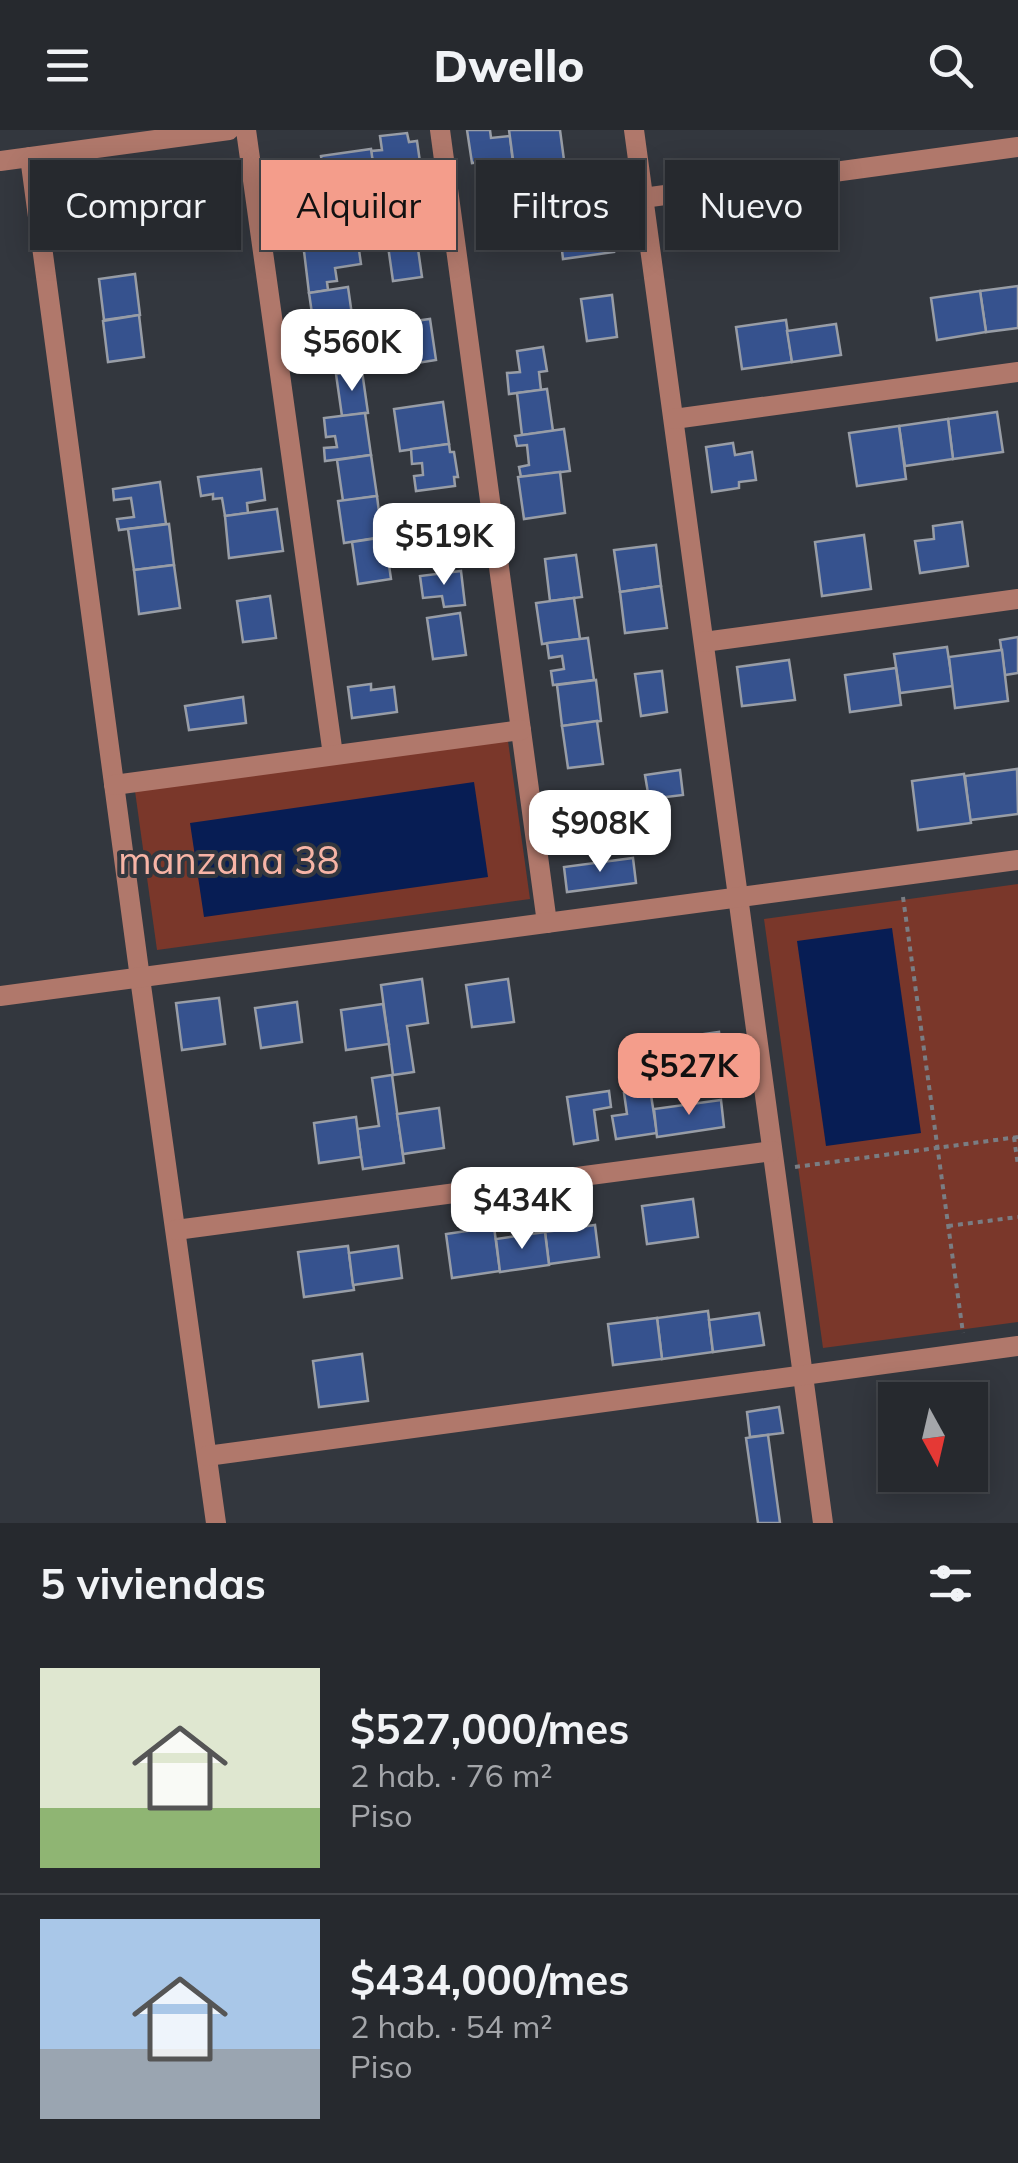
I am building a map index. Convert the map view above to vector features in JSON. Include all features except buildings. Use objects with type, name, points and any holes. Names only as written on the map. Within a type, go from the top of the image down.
[{"type":"street","points":[[0,161],[229,130]]},
{"type":"street","points":[[246,130],[332,755]]},
{"type":"street","points":[[440,130],[547,923]]},
{"type":"street","points":[[634,130],[638,160]]},
{"type":"street","points":[[645,198],[1018,147]]},
{"type":"street","points":[[30,157],[216,1523]]},
{"type":"street","points":[[645,205],[822,1523]]},
{"type":"street","points":[[674,419],[1018,372]]},
{"type":"street","points":[[704,642],[1018,599]]},
{"type":"street","points":[[114,784],[521,730]]},
{"type":"street","points":[[0,996],[1018,860]]},
{"type":"street","points":[[176,1230],[774,1160]]},
{"type":"street","points":[[207,1456],[1018,1346]]},
{"type":"path","points":[[900,876],[965,1353]]},
{"type":"path","points":[[774,1160],[937,1148],[1016,1137],[1018,1166]]},
{"type":"path","points":[[948,1226],[1018,1216]]},
{"type":"green space","name":"manzana 38","points":[[508,741],[530,899],[157,950],[135,791]]},
{"type":"green space","points":[[1018,884],[1018,1322],[823,1348],[764,919]]},
{"type":"water","points":[[474,782],[488,877],[204,917],[190,823]]},
{"type":"water","points":[[892,928],[921,1133],[826,1146],[797,941]]}]
